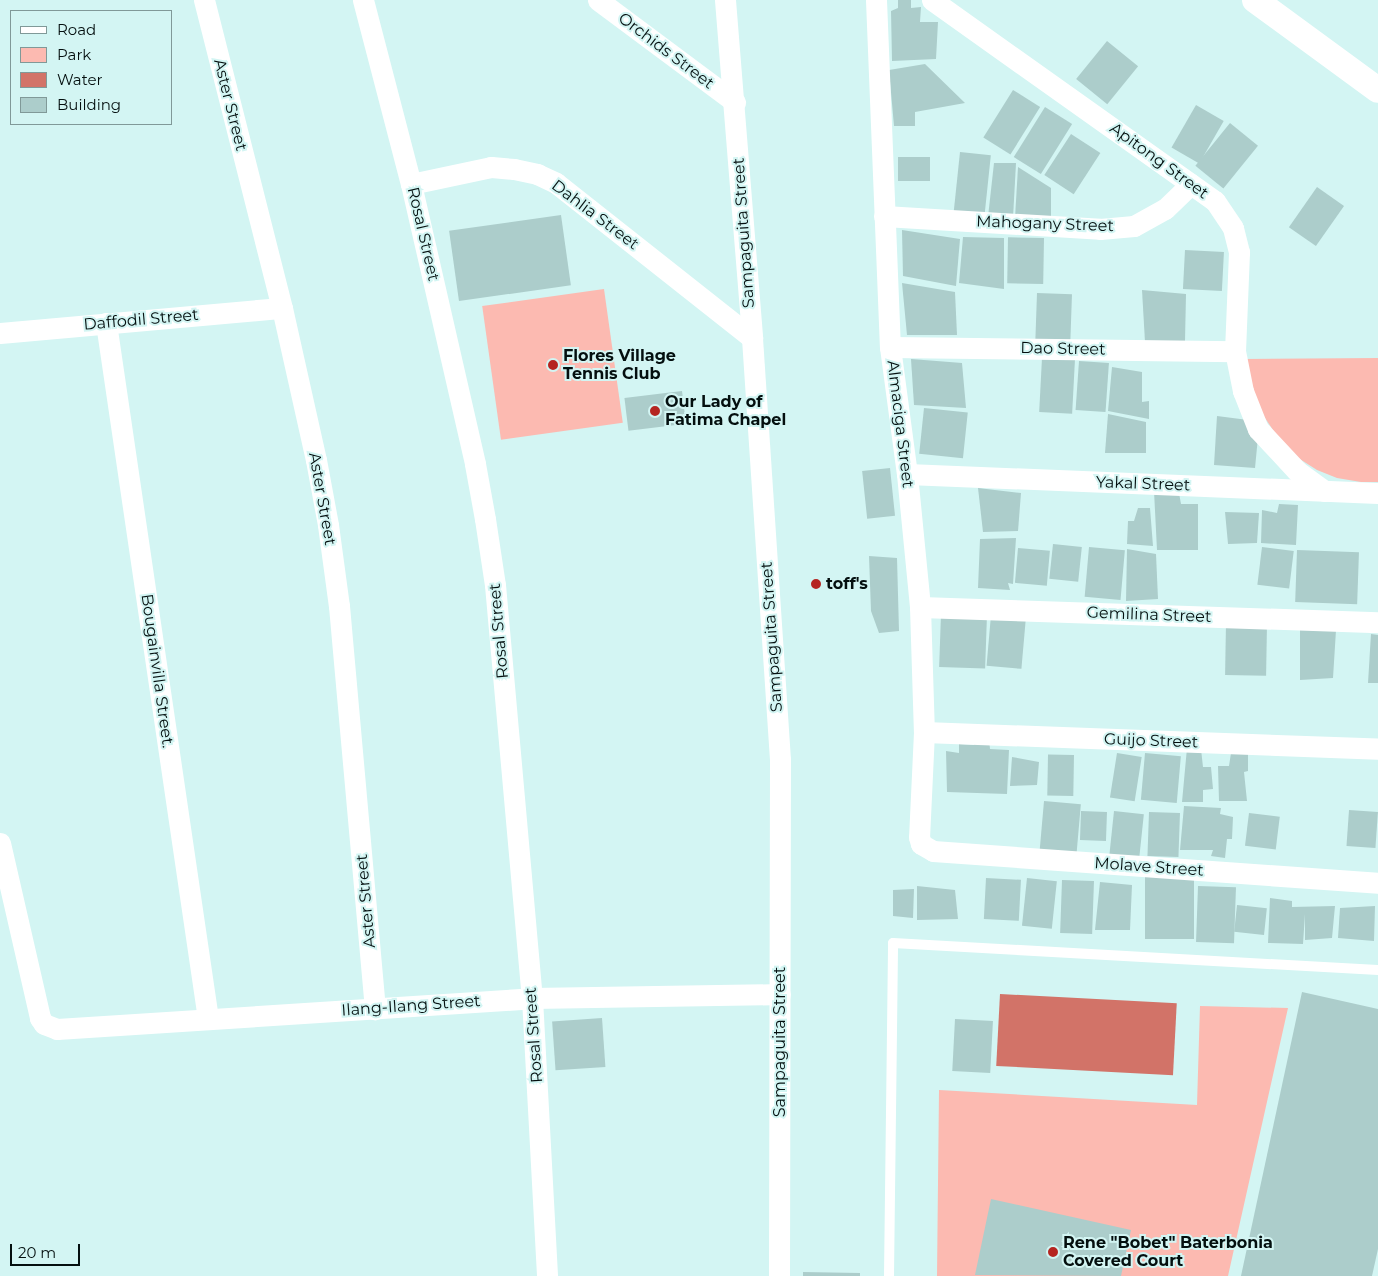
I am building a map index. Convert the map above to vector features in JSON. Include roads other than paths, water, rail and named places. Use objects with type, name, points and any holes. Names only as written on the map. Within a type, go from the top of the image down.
[{"type":"street","name":"Aster Street","points":[[204,0],[282,308],[316,460],[339,606],[375,1009]]},
{"type":"street","name":"Rosal Street","points":[[363,0],[411,184],[475,464],[495,585],[532,998],[547,1276]]},
{"type":"street","name":"Orchids Street","points":[[598,0],[735,102]]},
{"type":"street","name":"Sampaguita Street","points":[[725,0],[735,102],[780,759],[779,1276]]},
{"type":"street","name":"Apitong Street","points":[[932,0],[1215,201],[1233,228],[1240,252],[1236,351],[1244,391],[1258,428],[1297,471],[1325,491]]},
{"type":"street","points":[[1255,0],[1378,90]]},
{"type":"street","name":"Almaciga Street","points":[[875,1],[890,347],[907,474],[920,607],[924,732],[919,837],[922,844]]},
{"type":"street","name":"Dahlia Street","points":[[411,184],[491,168],[514,169],[537,174],[556,183],[752,338]]},
{"type":"street","name":"Mahogany Street","points":[[884,216],[1100,229],[1134,226],[1165,208],[1191,184]]},
{"type":"street","name":"Daffodil Street","points":[[0,333],[282,308]]},
{"type":"street","name":"Bougainvilla Street.","points":[[106,323],[208,1020]]},
{"type":"street","name":"Dao Street","points":[[890,347],[1236,351]]},
{"type":"street","name":"Yakal Street","points":[[907,474],[1378,493]]},
{"type":"street","name":"Gemilina Street","points":[[920,607],[1378,622]]},
{"type":"street","name":"Guijo Street","points":[[924,732],[1378,750]]},
{"type":"street","name":"Ilang-Ilang Street","points":[[0,843],[38,1011],[44,1024],[57,1030],[532,998],[780,994]]},
{"type":"street","name":"Molave Street","points":[[922,844],[934,852],[1378,883]]},
{"type":"lane","points":[[889,1276],[893,943],[1378,970]]},
{"type":"water","points":[[1000,994],[1177,1003],[1173,1075],[996,1066]]},
{"type":"place","name":"Flores Village Tennis Club","points":[[553,365]]},
{"type":"place","name":"Our Lady of Fatima Chapel","points":[[655,411]]},
{"type":"place","name":"toff's","points":[[816,584]]},
{"type":"place","name":"Rene \"Bobet\" Baterbonia Covered Court","points":[[1053,1252]]}]
